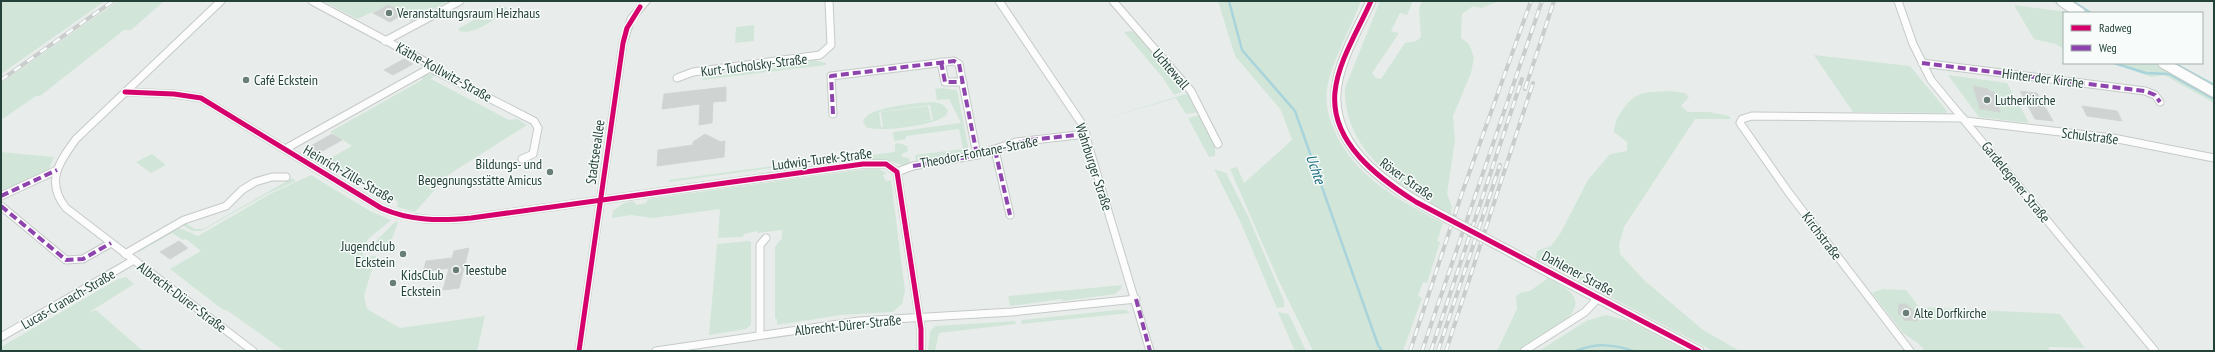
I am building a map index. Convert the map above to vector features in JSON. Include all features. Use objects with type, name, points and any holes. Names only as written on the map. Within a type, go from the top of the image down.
[{"type":"main road","points":[[2062,1],[2078,12]]},
{"type":"main road","points":[[2164,64],[2214,92]]},
{"type":"street","name":"Albrecht-Dürer-Straße","points":[[221,1],[76,139],[64,155],[57,170],[55,188],[60,203],[253,351]]},
{"type":"street","name":"Käthe-Kollwitz-Straße","points":[[312,1],[424,61],[430,68],[534,121],[538,128],[533,154],[522,159]]},
{"type":"street","points":[[385,41],[460,1]]},
{"type":"street","name":"Stadtseeallee","points":[[579,351],[624,36],[634,15],[646,1]]},
{"type":"street","name":"Kurt-Tucholsky-Straße","points":[[677,78],[694,72],[820,55],[831,45],[829,1]]},
{"type":"street","name":"Wahrburger Straße","points":[[999,1],[1077,116],[1086,134],[1136,299],[1150,351]]},
{"type":"street","name":"Uchtewall","points":[[1113,1],[1191,91],[1218,144]]},
{"type":"street","name":"Röxer Straße","points":[[1371,1],[1338,80],[1335,99],[1340,122],[1352,146],[1372,170],[1406,196],[1445,217]]},
{"type":"street","name":"Gardelegener Straße","points":[[1898,1],[1922,63],[1932,80],[2155,351]]},
{"type":"street","points":[[941,62],[944,82],[963,82]]},
{"type":"street","points":[[833,114],[831,76],[941,62],[957,62],[963,82],[977,155]]},
{"type":"street","name":"Hinter der Kirche","points":[[1922,63],[2145,91],[2155,95],[2160,102]]},
{"type":"street","points":[[285,149],[430,68]]},
{"type":"street","name":"Heinrich-Zille-Straße","points":[[125,92],[174,94],[201,98],[381,208],[399,215],[420,219],[456,220],[600,200]]},
{"type":"street","name":"Schulstraße","points":[[1742,119],[1752,116],[1964,120],[2113,138],[2214,158]]},
{"type":"street","name":"Kirchstraße","points":[[1742,119],[1742,127],[1789,193],[1910,351]]},
{"type":"street","name":"Theodor-Fontane-Straße","points":[[897,172],[913,166],[977,155],[1029,140],[1086,134]]},
{"type":"street","points":[[995,150],[1010,215]]},
{"type":"street","name":"Ludwig-Turek-Straße","points":[[600,200],[863,164],[886,164],[897,172]]},
{"type":"street","points":[[1,196],[57,170]]},
{"type":"street","points":[[897,172],[919,318],[921,351]]},
{"type":"street","points":[[125,254],[184,220],[226,206],[242,190],[255,182],[272,177],[286,177]]},
{"type":"street","points":[[1,206],[66,260],[83,259],[111,243]]},
{"type":"street","name":"Dahlener Straße","points":[[1445,217],[1699,351]]},
{"type":"street","points":[[760,335],[760,245],[766,238]]},
{"type":"street","name":"Lucas-Cranach-Straße","points":[[1,337],[134,260]]},
{"type":"street","points":[[1524,351],[1585,312],[1598,298]]},
{"type":"street","name":"Albrecht-Dürer-Straße","points":[[656,351],[859,321],[1012,312],[1136,299]]},
{"type":"green space","points":[[1,1],[105,1],[1,74]]},
{"type":"green space","points":[[118,1],[164,1],[131,30],[124,30],[40,96],[36,96],[1,120],[1,83]]},
{"type":"green space","points":[[323,1],[448,1],[410,22],[409,21],[414,17],[408,14],[402,15],[405,13],[388,5],[357,19]]},
{"type":"green space","points":[[1218,1],[1361,1],[1329,78],[1326,99],[1331,122],[1341,144],[1365,173],[1394,195],[1443,223],[1437,241],[1440,242],[1427,283],[1423,282],[1418,296],[1422,298],[1403,351],[1313,351],[1277,277],[1230,169],[1237,167],[1244,183],[1292,140],[1281,110],[1235,56]]},
{"type":"green space","points":[[1380,1],[1413,1],[1407,15],[1400,13],[1391,31],[1399,33],[1372,73],[1376,78],[1381,79],[1405,43],[1416,41],[1421,37],[1419,8],[1422,1],[1499,1],[1481,8],[1473,6],[1462,14],[1461,38],[1469,44],[1474,58],[1471,73],[1453,116],[1455,140],[1447,194],[1452,207],[1451,214],[1413,192],[1378,165],[1364,149],[1354,131],[1347,110],[1345,88]]},
{"type":"green space","points":[[2052,1],[2058,1],[2074,12],[2067,12]]},
{"type":"green space","points":[[2014,5],[2067,12],[2063,12],[2063,48],[2055,44],[2034,39]]},
{"type":"green space","points":[[500,6],[508,8],[498,17],[485,25],[471,31],[459,31],[459,28]]},
{"type":"green space","points":[[754,25],[754,41],[735,43],[736,27]]},
{"type":"green space","points":[[1131,31],[1139,35],[1186,90],[1174,95],[1163,78],[1124,32]]},
{"type":"green space","points":[[1814,55],[1910,66],[1947,111],[1946,113],[1853,112]]},
{"type":"green space","points":[[813,60],[826,63],[826,65],[702,80],[702,74],[706,74],[706,77],[742,73],[742,69],[745,69],[745,72],[800,65]]},
{"type":"green space","points":[[2114,64],[2159,64],[2214,95],[2214,103],[2164,75],[2151,77]]},
{"type":"green space","points":[[427,74],[435,75],[431,79],[509,120],[517,119],[527,125],[437,182],[440,184],[415,212],[397,207],[398,202],[327,160],[352,146],[330,132],[422,80],[422,76]]},
{"type":"green space","points":[[1948,75],[2007,83],[2029,123],[1979,117]]},
{"type":"green space","points":[[941,88],[957,90],[969,151],[965,154],[916,161],[915,155],[963,149],[959,129],[906,136],[906,139],[894,141],[893,132],[961,123],[949,99],[937,100],[935,89]]},
{"type":"green space","points":[[1670,91],[1685,93],[1689,97],[1681,106],[1688,112],[1709,112],[1729,116],[1731,119],[1695,119],[1624,227],[1619,245],[1620,254],[1645,281],[1703,330],[1740,351],[1713,351],[1536,258],[1537,251],[1551,246],[1560,234],[1588,180],[1610,154],[1627,151],[1627,142],[1614,132],[1615,125],[1623,109],[1633,98],[1643,93]]},
{"type":"green space","points":[[1189,93],[1199,112],[1186,114],[1176,98],[1097,121]]},
{"type":"green space","points":[[934,102],[942,104],[948,110],[946,115],[941,119],[932,122],[908,127],[873,129],[866,127],[863,122],[866,117],[873,112],[883,109],[894,106]],"holes":[[[930,105],[933,120],[881,127],[879,112]]]},
{"type":"green space","points":[[928,106],[931,120],[883,127],[881,112]]},
{"type":"green space","points":[[1200,115],[1215,146],[1215,156],[1209,157],[1188,118]]},
{"type":"green space","points":[[899,143],[907,146],[908,151],[902,154],[902,157],[909,158],[910,163],[905,166],[887,160],[866,160],[865,155],[669,182],[669,180],[870,153],[871,155],[895,152],[895,144]]},
{"type":"green space","points":[[1,152],[54,157],[49,169],[45,172],[1,195]]},
{"type":"green space","points":[[152,154],[166,165],[151,173],[136,162]]},
{"type":"green space","points":[[866,169],[878,169],[887,173],[883,175],[886,181],[891,180],[905,291],[902,304],[893,312],[841,315],[777,325],[777,319],[775,319],[775,247],[782,238],[782,230],[757,233],[757,231],[744,234],[743,237],[718,238],[720,209],[653,218],[631,215],[612,218],[613,211],[624,203],[633,201],[637,205],[646,203],[648,199]]},
{"type":"green space","points":[[1214,169],[1226,173],[1249,218],[1284,301],[1284,307],[1277,308],[1240,221]]},
{"type":"green space","points":[[311,175],[370,211],[391,220],[368,239],[362,257],[376,256],[364,296],[367,309],[400,328],[485,316],[477,351],[284,351],[228,311],[222,309],[170,269],[201,251],[186,239],[183,240],[172,233],[139,252],[136,250],[175,228],[182,229],[198,236],[270,194]]},
{"type":"green space","points":[[292,178],[296,181],[269,193],[201,231],[192,231],[181,224],[184,222],[195,229],[203,229]]},
{"type":"green space","points":[[396,221],[398,222],[389,247],[384,249],[385,243],[374,243]]},
{"type":"green space","points":[[751,242],[751,325],[746,329],[709,335],[717,244]]},
{"type":"green space","points":[[126,277],[134,284],[88,313],[96,310],[143,351],[1,351],[1,347],[118,279]]},
{"type":"green space","points":[[1548,278],[1572,294],[1575,299],[1573,311],[1568,318],[1518,351],[1497,351],[1517,309],[1516,296],[1522,292],[1530,291]]},
{"type":"green space","points":[[1122,285],[1121,289],[1115,294],[1062,301],[1062,299],[1010,306],[1008,296]]},
{"type":"green space","points":[[1883,289],[1906,290],[1919,307],[2060,314],[2085,348],[2048,347],[2050,351],[1925,351],[1919,344],[1903,333],[1872,293]]},
{"type":"green space","points":[[1126,310],[1130,313],[1021,324],[1022,320]]},
{"type":"green space","points":[[1278,312],[1288,314],[1306,351],[1295,351]]},
{"type":"green space","points":[[1606,315],[1629,321],[1686,351],[1539,351],[1586,321]]},
{"type":"green space","points":[[1015,321],[1016,324],[939,333],[935,351],[928,351],[930,332],[935,326]]},
{"type":"building","name":"Veranstaltungsraum Heizhaus","points":[[388,5],[405,13],[390,22],[373,13]]},
{"type":"building","points":[[404,59],[413,64],[393,75],[384,70]]},
{"type":"building","name":"Lutherkirche","points":[[1973,86],[1988,89],[1989,91],[1994,92],[2000,112],[1980,109]]},
{"type":"building","points":[[726,87],[726,101],[713,102],[712,123],[699,125],[700,104],[662,109],[664,94]]},
{"type":"building","points":[[2020,91],[2037,93],[2053,121],[2035,119]]},
{"type":"building","points":[[2082,106],[2117,111],[2122,121],[2087,116]]},
{"type":"building","points":[[332,134],[342,140],[319,153],[309,147]]},
{"type":"building","points":[[705,134],[721,142],[725,141],[724,157],[657,166],[658,150],[693,145],[693,142]]},
{"type":"building","points":[[179,241],[188,248],[170,259],[160,252]]},
{"type":"building","name":"Teestube","points":[[469,248],[459,288],[443,290],[449,268],[423,272],[426,261],[452,258],[454,251]]},
{"type":"building","name":"Alte Dorfkirche","points":[[1899,304],[1906,304],[1912,309],[1918,321],[1904,320],[1902,315],[1898,314]]},
{"type":"waterway","name":"Uchte","points":[[1229,1],[1242,50],[1295,111],[1378,345],[1382,351]]},
{"type":"waterway","points":[[2072,1],[2089,12]]},
{"type":"waterway","points":[[2117,64],[2146,73],[2169,74],[2214,99]]},
{"type":"waterway","points":[[2176,64],[2214,85]]},
{"type":"waterway","points":[[1576,351],[1583,348],[1604,345],[1633,351]]},
{"type":"railway","points":[[1,80],[113,1]]},
{"type":"railway","points":[[1410,351],[1462,193],[1531,1]]},
{"type":"railway","points":[[1422,351],[1542,1]]},
{"type":"railway","points":[[1525,89],[1554,1]]},
{"type":"railway","points":[[1431,351],[1522,79]]},
{"type":"railway","points":[[1446,351],[1533,83]]},
{"type":"railway","points":[[1438,351],[1500,165]]},
{"type":"marked path","points":[[833,114],[831,76],[954,61],[959,64],[977,155]]},
{"type":"marked path","points":[[941,62],[945,82],[963,82]]},
{"type":"marked path","points":[[1922,63],[2145,91],[2155,95],[2160,102]]},
{"type":"marked path","points":[[913,166],[968,157],[1029,140],[1086,134]]},
{"type":"marked path","points":[[995,150],[1010,215]]},
{"type":"marked path","points":[[1,196],[57,170]]},
{"type":"marked path","points":[[1,206],[66,260],[83,259],[111,243]]},
{"type":"marked path","points":[[1136,299],[1150,351]]},
{"type":"cycle path","points":[[1371,1],[1345,58],[1335,92],[1336,110],[1340,127],[1349,143],[1360,157],[1387,182],[1416,202],[1699,351]]},
{"type":"cycle path","points":[[579,351],[623,43],[627,28],[640,7]]},
{"type":"cycle path","points":[[125,92],[174,94],[201,98],[381,208],[392,213],[414,218],[437,220],[471,218],[863,164],[886,164],[897,172],[921,329],[921,351]]},
{"type":"place","name":"Veranstaltungsraum Heizhaus","points":[[389,13]]},
{"type":"place","name":"Café Eckstein","points":[[246,80]]},
{"type":"place","name":"Lutherkirche","points":[[1987,100]]},
{"type":"place","name":"Bildungs- und Begegnungsstätte Amicus","points":[[550,172]]},
{"type":"place","name":"Jugendclub Eckstein","points":[[403,254]]},
{"type":"place","name":"Teestube","points":[[456,270]]},
{"type":"place","name":"KidsClub Eckstein","points":[[393,283]]},
{"type":"place","name":"Alte Dorfkirche","points":[[1906,313]]}]
